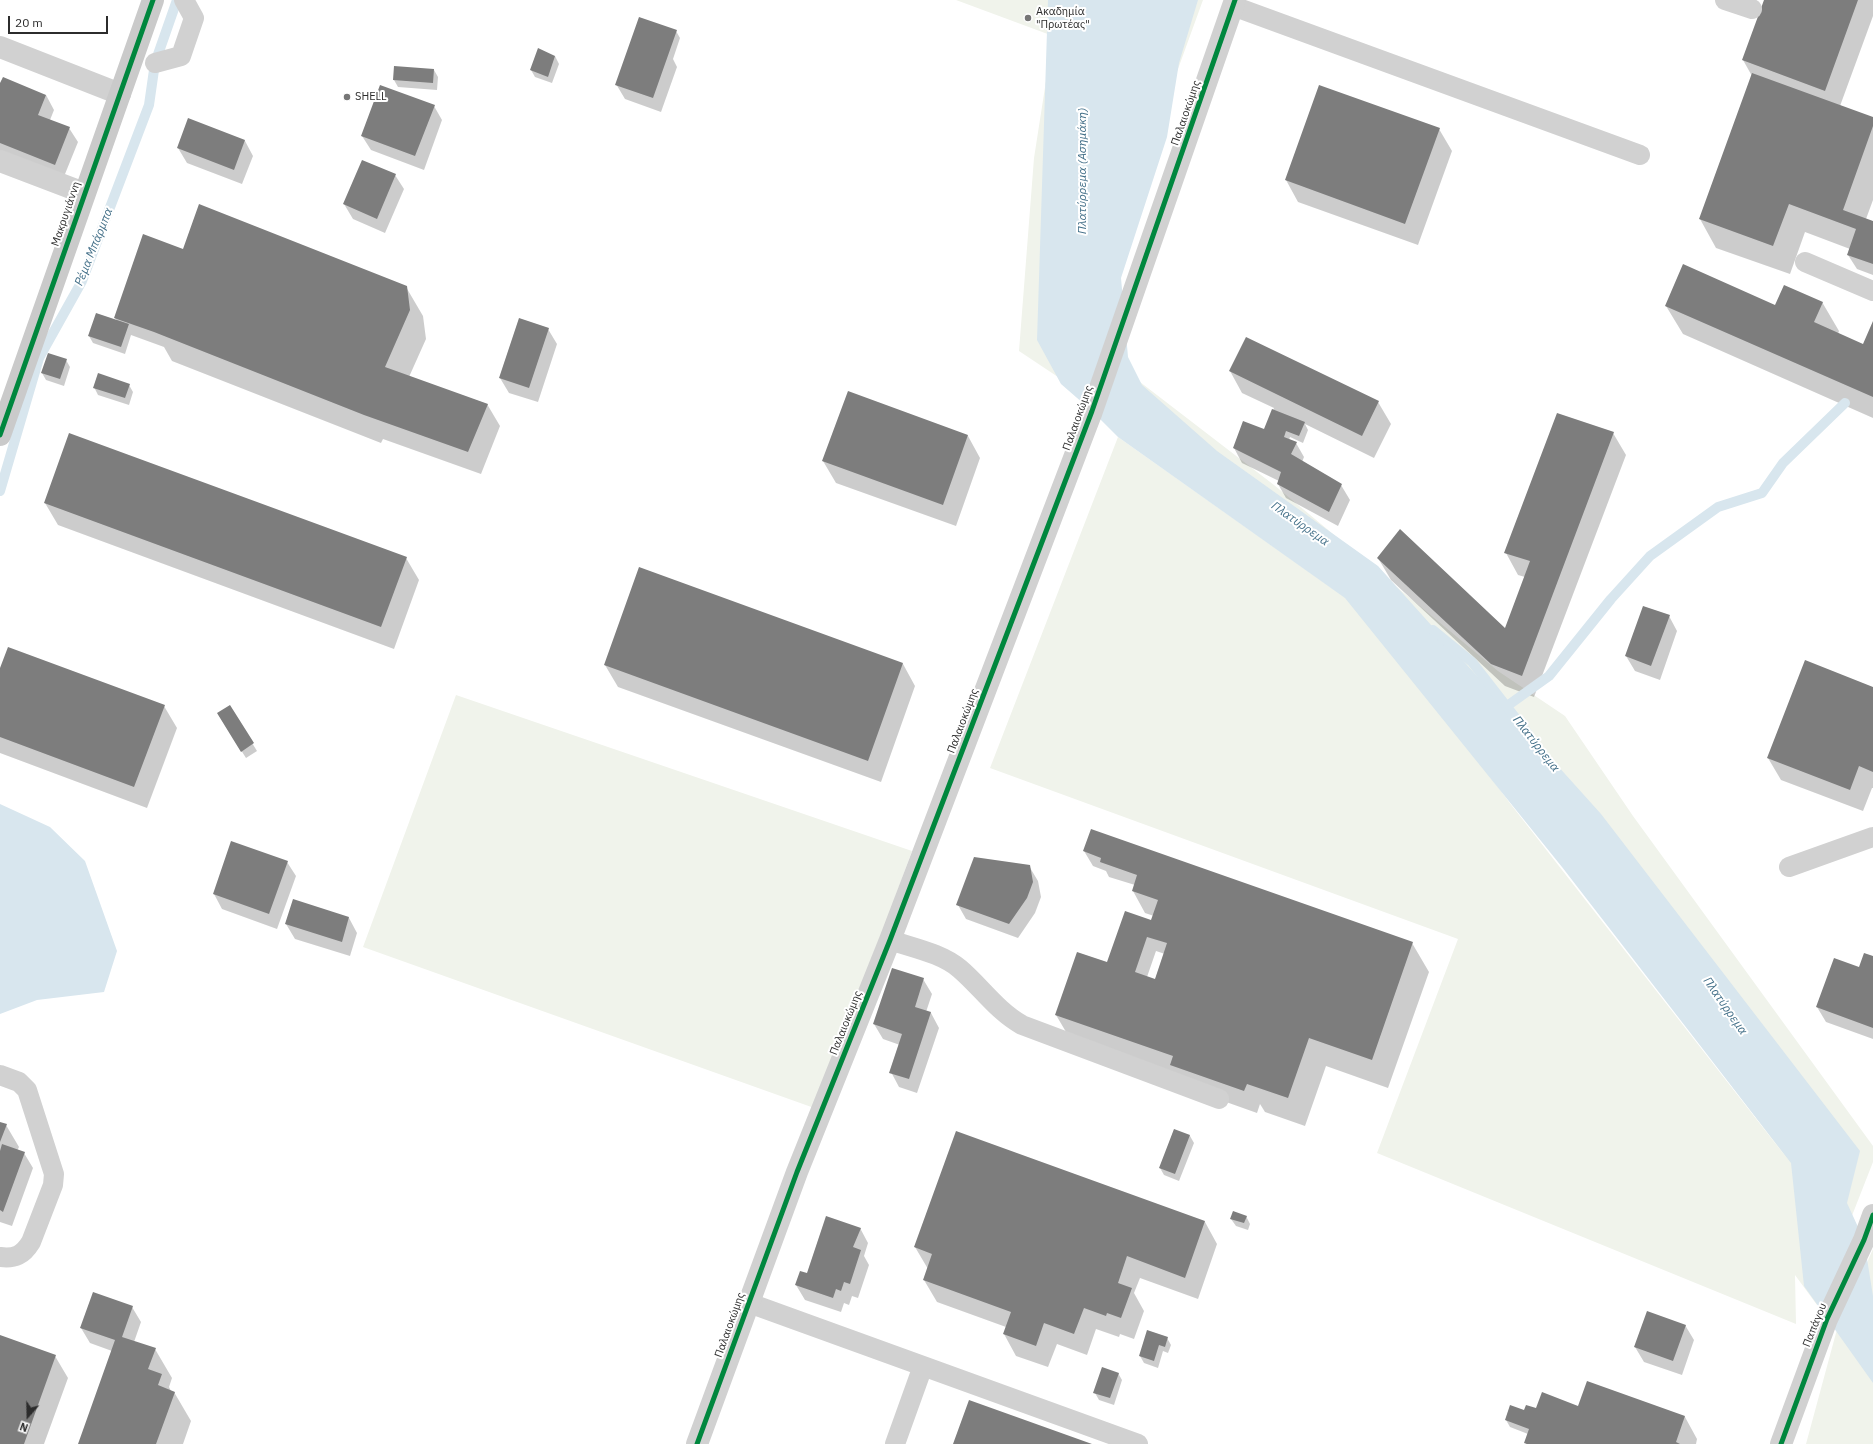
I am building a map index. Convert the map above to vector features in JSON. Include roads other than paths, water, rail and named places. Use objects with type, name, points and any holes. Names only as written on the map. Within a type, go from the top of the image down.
[{"type":"street","name":"Μακρυγιάννη","points":[[0,435],[152,0]]},
{"type":"street","name":"Παλαιοκώμης","points":[[697,1444],[797,1172],[890,940],[1092,411],[1234,3]]},
{"type":"street","points":[[0,47],[120,94]]},
{"type":"street","points":[[0,161],[84,192]]},
{"type":"street","name":"Παπάγου","points":[[1781,1444],[1827,1319],[1864,1240],[1873,1215]]},
{"type":"lane","points":[[155,64],[181,56],[194,18],[184,0]]},
{"type":"lane","points":[[1725,0],[1752,9]]},
{"type":"lane","points":[[1234,3],[1640,155]]},
{"type":"lane","points":[[1805,262],[1873,291]]},
{"type":"lane","points":[[1788,867],[1873,838]]},
{"type":"lane","points":[[890,940],[937,956],[953,964],[1002,1011],[1022,1025],[1219,1099]]},
{"type":"lane","points":[[0,1075],[19,1082],[27,1090],[54,1174],[53,1185],[31,1242],[26,1250],[19,1256],[9,1258],[0,1257]]},
{"type":"lane","points":[[749,1303],[1138,1444]]},
{"type":"lane","points":[[895,1444],[923,1366]]},
{"type":"water","name":"Πλατύρρεμα (Ασημάκη)","points":[[1048,0],[1198,0],[1179,63],[1167,137],[1121,278],[1128,357],[1142,385],[1217,451],[1378,566],[1601,814],[1860,1151],[1847,1203],[1864,1240],[1873,1296],[1873,1383],[1804,1286],[1791,1163],[1562,867],[1345,598],[1118,437],[1092,411],[1061,384],[1037,340]]},
{"type":"water","points":[[0,804],[50,827],[85,861],[117,951],[104,992],[37,1000],[0,1014]]},
{"type":"waterway","name":"Ρέμα Μπάρμπα","points":[[0,491],[39,358],[82,281],[149,105],[155,63],[177,0]]},
{"type":"waterway","points":[[1507,706],[1549,676],[1611,599],[1650,556],[1718,507],[1762,493],[1783,463],[1845,403]]},
{"type":"waterway","name":"Πλατύρρεμα","points":[[1433,630],[1472,662],[1528,734]]},
{"type":"place","name":"Ακαδημία \"Πρωτέας\"","points":[[1028,18]]},
{"type":"place","name":"SHELL","points":[[347,97]]}]
